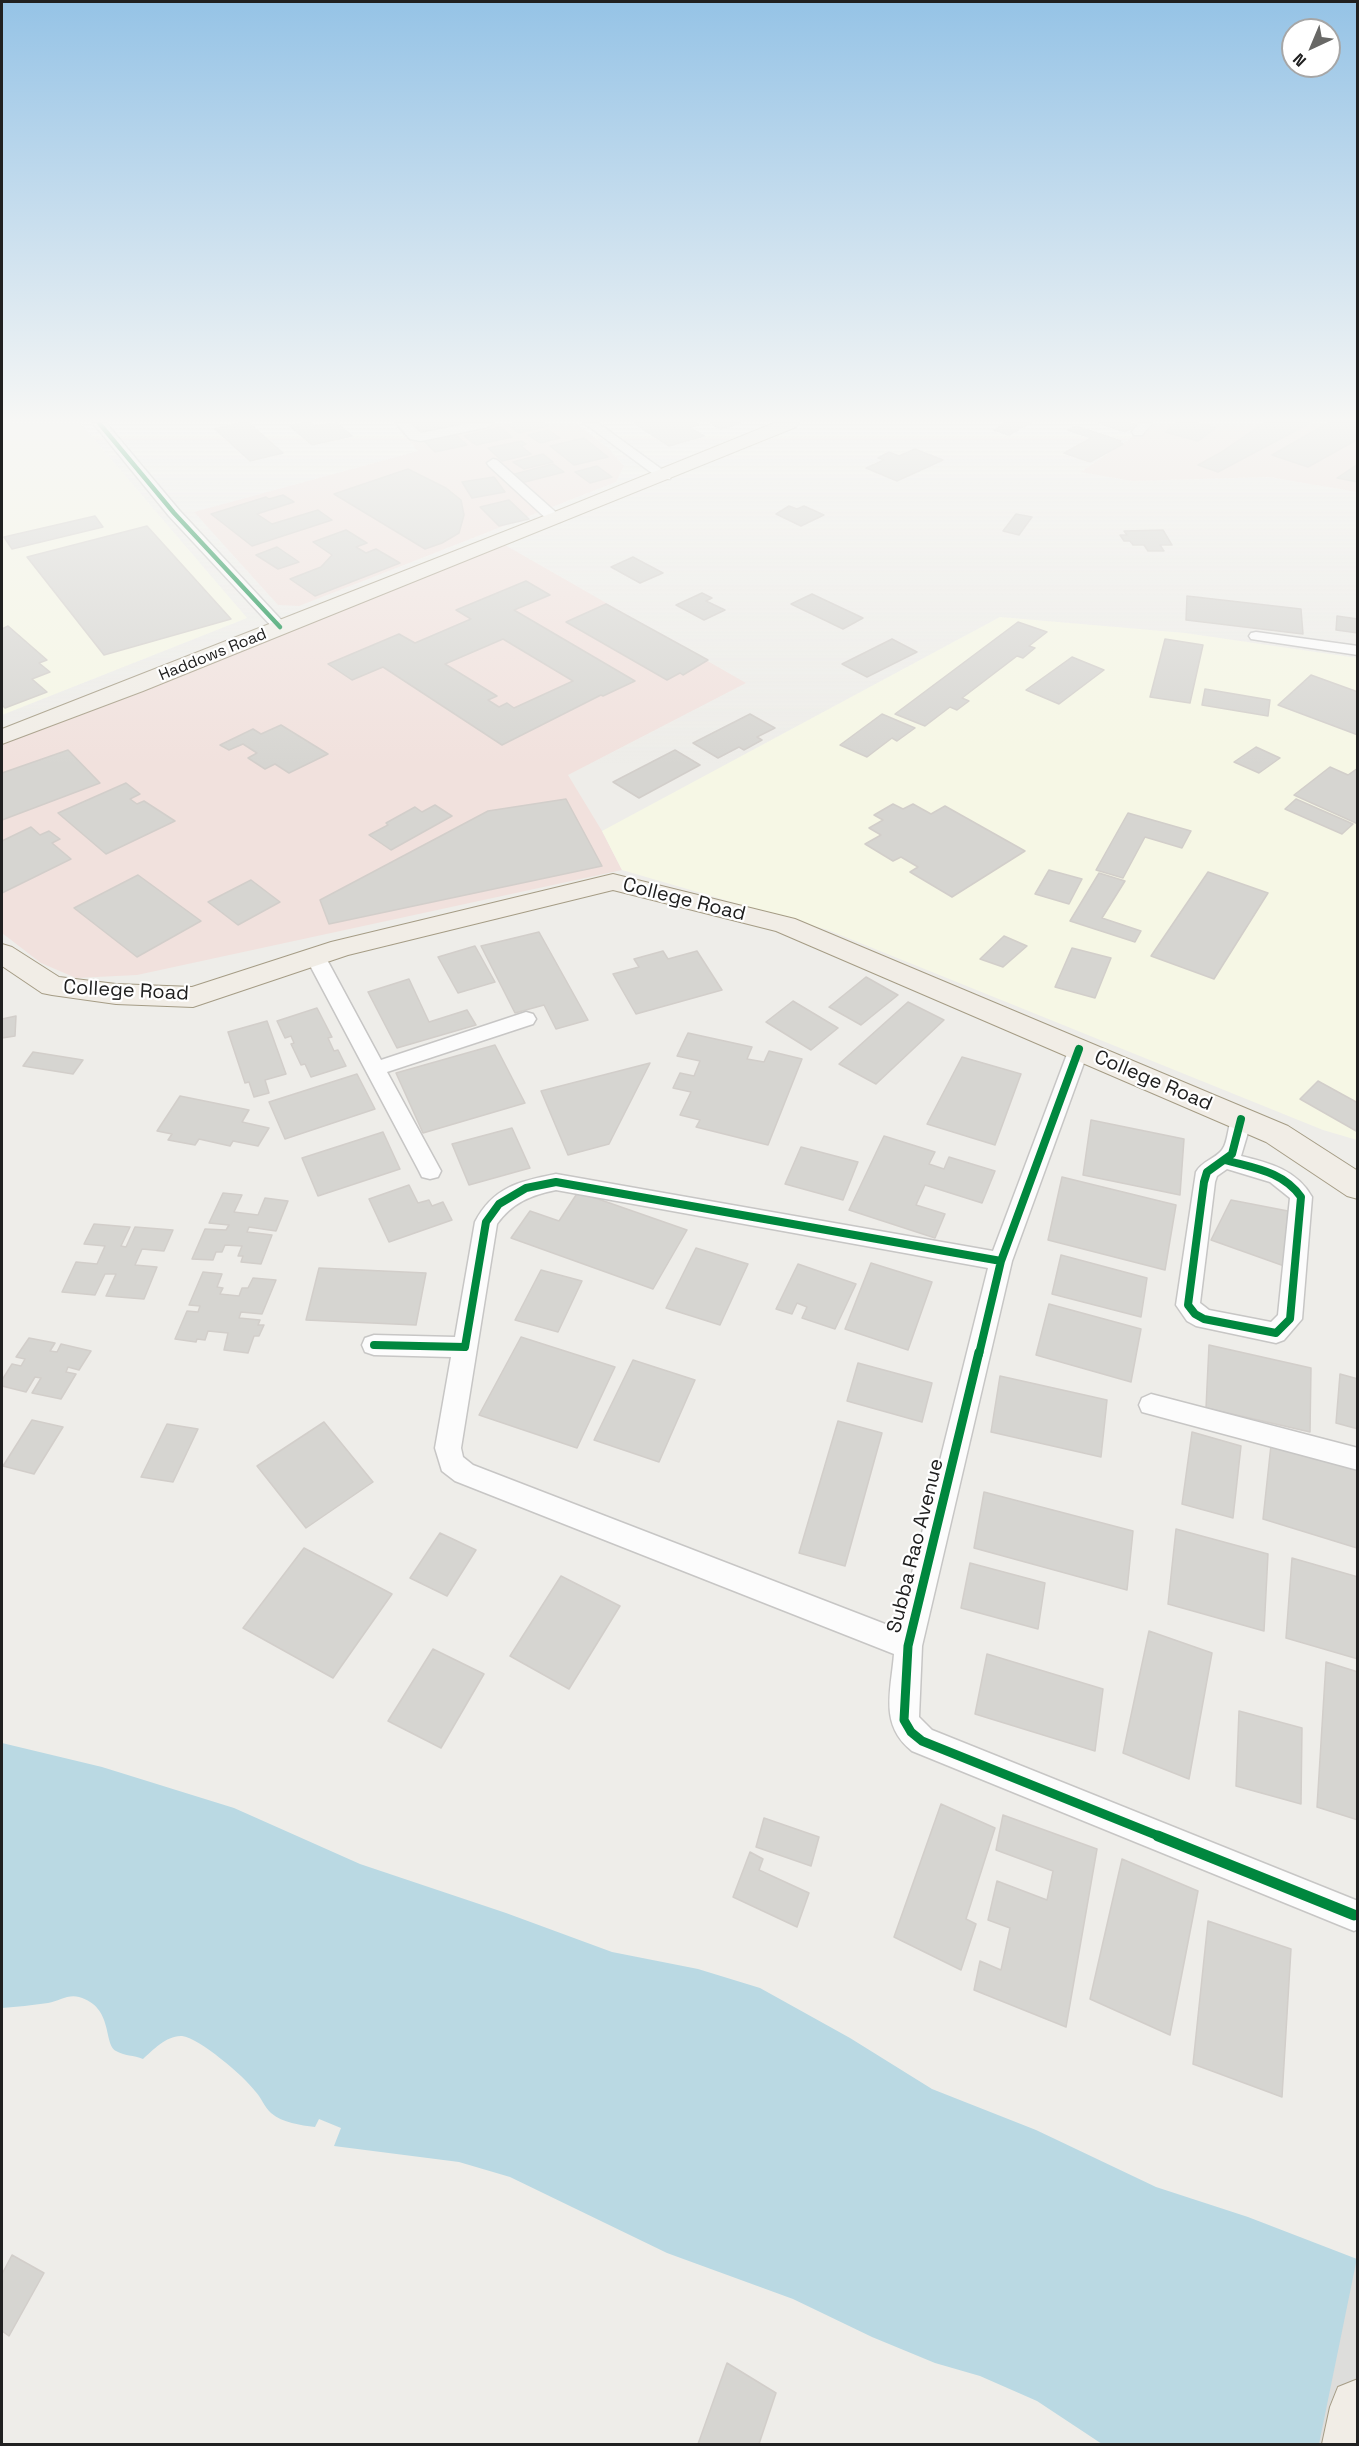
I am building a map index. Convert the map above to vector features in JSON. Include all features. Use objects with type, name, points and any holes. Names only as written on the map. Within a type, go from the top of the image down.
[{"type":"main road","name":"Haddows Road","points":[[2,737],[123,692],[279,627],[509,537]]},
{"type":"main road","name":"College Road","points":[[2,952],[52,986],[116,994],[193,996],[315,956],[613,882],[785,925],[1277,1134],[1358,1187]]},
{"type":"main road","points":[[1350,2445],[1358,2407]]},
{"type":"street","points":[[196,537],[279,627]]},
{"type":"street","points":[[1256,636],[1358,651]]},
{"type":"street","points":[[315,956],[430,1171]]},
{"type":"street","points":[[375,1068],[526,1019]]},
{"type":"street","name":"Subba Rao Avenue","points":[[1079,1049],[1001,1261],[908,1646],[904,1720],[911,1732],[922,1741],[1354,1915]]},
{"type":"street","points":[[1225,1160],[1288,1181],[1301,1197],[1290,1319],[1276,1333],[1204,1319],[1195,1314],[1188,1305],[1204,1182],[1207,1172],[1232,1154],[1241,1119]]},
{"type":"street","points":[[908,1646],[464,1473],[451,1463],[448,1448],[486,1222],[499,1204],[526,1188],[556,1182],[1001,1261]]},
{"type":"street","points":[[374,1346],[465,1347]]},
{"type":"street","points":[[1151,1405],[1358,1459]]},
{"type":"shaded area","points":[[2,537],[178,537],[247,618],[2,715]]},
{"type":"shaded area","points":[[217,537],[475,537],[299,606],[278,605]]},
{"type":"shaded area","points":[[505,545],[746,683],[568,775],[602,831],[622,870],[137,975],[76,978],[41,963],[2,933],[2,745]]},
{"type":"shaded area","points":[[1000,617],[1185,633],[1357,658],[1357,1140],[1323,1130],[828,930],[622,870],[602,831]]},
{"type":"water","points":[[2,1743],[102,1767],[234,1808],[360,1864],[506,1913],[612,1952],[698,1969],[760,1988],[850,2038],[932,2089],[1036,2130],[1156,2187],[1248,2217],[1357,2259],[1357,2444],[1102,2444],[1037,2401],[980,2376],[935,2363],[872,2337],[793,2299],[667,2253],[510,2177],[459,2162],[334,2146],[341,2128],[319,2119],[315,2127],[281,2119],[269,2111],[257,2093],[241,2076],[210,2050],[190,2038],[176,2036],[171,2038],[143,2059],[116,2051],[112,2047],[106,2025],[98,2009],[79,1997],[71,1996],[48,2003],[2,2008]]},
{"type":"pier","points":[[1357,2258],[1357,2444],[1319,2444]]},
{"type":"building","points":[[4,537],[61,537],[12,549]]},
{"type":"building","points":[[104,537],[157,537],[231,619],[104,655],[27,557]]},
{"type":"building","points":[[241,537],[279,537],[252,546]]},
{"type":"building","points":[[326,537],[358,537],[367,543],[356,547],[366,553],[376,549],[400,563],[315,596],[290,579],[321,567],[332,555],[313,542]]},
{"type":"building","points":[[405,537],[452,537],[442,543],[425,549]]},
{"type":"building","points":[[1121,537],[1167,537],[1172,545],[1160,545],[1164,551],[1148,551],[1144,545],[1133,545],[1130,541],[1124,541]]},
{"type":"building","points":[[277,547],[299,562],[278,569],[256,555]]},
{"type":"building","points":[[633,557],[663,573],[640,583],[611,567]]},
{"type":"building","points":[[526,581],[550,595],[514,610],[635,681],[601,695],[502,745],[383,667],[352,680],[328,664],[399,634],[415,643],[471,619],[456,610]],"holes":[[[503,639],[573,681],[514,708],[507,703],[499,707],[488,700],[497,696],[445,664]]]},
{"type":"building","points":[[702,593],[712,598],[706,601],[725,610],[704,620],[676,605]]},
{"type":"building","points":[[812,594],[863,618],[843,629],[791,604]]},
{"type":"building","points":[[1187,596],[1301,609],[1303,634],[1186,620]]},
{"type":"building","points":[[606,604],[708,660],[683,675],[680,673],[667,680],[566,622]]},
{"type":"building","points":[[1337,616],[1358,619],[1358,633],[1336,630]]},
{"type":"building","points":[[1018,622],[1047,632],[1029,646],[1035,648],[1023,658],[1017,656],[962,698],[969,701],[957,710],[950,707],[925,726],[895,714]]},
{"type":"building","points":[[8,626],[47,660],[39,663],[50,672],[32,679],[47,692],[5,708],[2,705],[2,629]]},
{"type":"building","points":[[892,639],[917,652],[867,677],[842,664]]},
{"type":"building","points":[[1165,639],[1203,645],[1190,703],[1150,697]]},
{"type":"building","points":[[1072,657],[1104,670],[1059,704],[1026,690]]},
{"type":"building","points":[[1311,675],[1358,692],[1358,735],[1278,705]]},
{"type":"building","points":[[1205,689],[1270,700],[1268,716],[1202,705]]},
{"type":"building","points":[[750,714],[775,728],[757,737],[762,740],[744,750],[739,747],[718,758],[693,743]]},
{"type":"building","points":[[882,714],[915,728],[897,741],[892,738],[867,757],[840,745]]},
{"type":"building","points":[[281,725],[328,754],[289,773],[275,764],[265,769],[248,758],[257,753],[243,744],[229,750],[220,745],[253,729],[261,734]]},
{"type":"building","points":[[1256,747],[1280,758],[1259,773],[1234,762]]},
{"type":"building","points":[[68,750],[100,783],[2,820],[2,773]]},
{"type":"building","points":[[675,750],[700,765],[639,798],[613,782]]},
{"type":"building","points":[[1330,767],[1348,775],[1358,768],[1358,824],[1294,795]]},
{"type":"building","points":[[126,783],[140,794],[130,799],[137,804],[144,801],[175,821],[106,854],[58,813]]},
{"type":"building","points":[[566,799],[602,866],[329,924],[320,900],[488,811]]},
{"type":"building","points":[[1296,799],[1353,824],[1342,834],[1285,809]]},
{"type":"building","points":[[893,804],[903,809],[913,804],[931,814],[945,806],[1025,851],[952,897],[910,872],[918,867],[901,857],[893,861],[865,844],[881,835],[869,828],[883,820],[874,815]]},
{"type":"building","points":[[435,805],[452,816],[391,850],[369,835],[415,807],[422,812]]},
{"type":"building","points":[[1128,813],[1191,831],[1182,848],[1145,837],[1123,878],[1096,870]]},
{"type":"building","points":[[31,827],[40,835],[49,831],[60,839],[52,843],[71,859],[2,893],[2,841]]},
{"type":"building","points":[[1049,870],[1082,879],[1069,904],[1035,894]]},
{"type":"building","points":[[1208,872],[1268,893],[1214,979],[1151,956]]},
{"type":"building","points":[[1099,873],[1125,881],[1102,918],[1141,931],[1135,942],[1070,921]]},
{"type":"building","points":[[138,875],[201,921],[137,957],[74,908]]},
{"type":"building","points":[[251,880],[280,902],[238,925],[208,902]]},
{"type":"building","points":[[539,932],[588,1020],[556,1029],[544,1005],[515,1013],[481,946]]},
{"type":"building","points":[[1004,936],[1027,946],[1003,967],[980,959]]},
{"type":"building","points":[[475,946],[495,982],[458,993],[438,957]]},
{"type":"building","points":[[1072,948],[1111,958],[1095,998],[1055,987]]},
{"type":"building","points":[[663,951],[668,959],[697,951],[722,990],[636,1014],[613,974],[639,967],[634,959]]},
{"type":"building","points":[[866,977],[898,995],[861,1025],[829,1007]]},
{"type":"building","points":[[409,979],[429,1022],[467,1010],[476,1025],[397,1048],[368,992]]},
{"type":"building","points":[[793,1001],[838,1028],[811,1050],[766,1022]]},
{"type":"building","points":[[908,1002],[944,1020],[876,1084],[839,1064]]},
{"type":"building","points":[[317,1008],[332,1037],[328,1038],[334,1051],[338,1050],[346,1066],[311,1077],[305,1064],[301,1065],[291,1044],[294,1043],[291,1036],[285,1038],[277,1021]]},
{"type":"building","points":[[16,1016],[15,1036],[2,1038],[2,1019]]},
{"type":"building","points":[[267,1021],[286,1074],[265,1080],[269,1093],[254,1097],[249,1082],[245,1083],[228,1032]]},
{"type":"building","points":[[688,1033],[752,1047],[747,1059],[764,1062],[769,1051],[802,1059],[768,1145],[696,1127],[700,1120],[680,1115],[691,1092],[673,1088],[680,1073],[694,1076],[700,1061],[677,1056]]},
{"type":"building","points":[[495,1045],[525,1103],[423,1133],[396,1073]]},
{"type":"building","points":[[33,1052],[83,1060],[73,1074],[23,1066]]},
{"type":"building","points":[[962,1057],[1021,1074],[995,1145],[927,1124]]},
{"type":"building","points":[[650,1063],[609,1144],[568,1155],[541,1091]]},
{"type":"building","points":[[357,1074],[375,1109],[285,1139],[269,1102]]},
{"type":"building","points":[[1318,1081],[1358,1103],[1358,1132],[1300,1099]]},
{"type":"building","points":[[180,1096],[249,1110],[242,1122],[269,1128],[258,1146],[233,1141],[230,1146],[199,1139],[195,1145],[168,1140],[172,1134],[157,1131]]},
{"type":"building","points":[[1091,1120],[1184,1139],[1180,1195],[1083,1175]]},
{"type":"building","points":[[512,1128],[530,1168],[469,1185],[452,1144]]},
{"type":"building","points":[[383,1132],[400,1169],[318,1196],[302,1158]]},
{"type":"building","points":[[884,1136],[935,1152],[929,1164],[944,1169],[949,1157],[995,1171],[982,1203],[925,1185],[916,1205],[945,1214],[935,1238],[849,1210]]},
{"type":"building","points":[[801,1147],[858,1162],[843,1200],[785,1184]]},
{"type":"building","points":[[1062,1177],[1176,1205],[1165,1270],[1048,1240]]},
{"type":"building","points":[[409,1185],[418,1203],[429,1200],[432,1206],[443,1202],[452,1220],[389,1242],[369,1199]]},
{"type":"building","points":[[578,1192],[687,1230],[653,1289],[511,1238],[530,1211],[559,1221]]},
{"type":"building","points":[[223,1193],[242,1195],[234,1212],[258,1215],[265,1198],[288,1201],[276,1231],[249,1227],[247,1232],[272,1235],[261,1264],[241,1262],[243,1256],[238,1256],[242,1246],[225,1245],[222,1252],[216,1252],[213,1260],[192,1259],[205,1229],[226,1230],[229,1225],[209,1223]]},
{"type":"building","points":[[1231,1200],[1288,1211],[1287,1267],[1211,1240]]},
{"type":"building","points":[[94,1224],[130,1227],[121,1246],[126,1247],[135,1227],[173,1230],[164,1251],[142,1249],[135,1265],[157,1267],[144,1299],[106,1296],[116,1274],[105,1274],[95,1295],[62,1292],[76,1262],[97,1264],[105,1246],[84,1244]]},
{"type":"building","points":[[696,1248],[748,1264],[720,1325],[666,1308]]},
{"type":"building","points":[[1061,1255],[1147,1278],[1141,1317],[1052,1294]]},
{"type":"building","points":[[871,1263],[932,1282],[908,1350],[845,1329]]},
{"type":"building","points":[[798,1264],[856,1284],[835,1329],[802,1318],[807,1307],[797,1303],[792,1314],[776,1309]]},
{"type":"building","points":[[319,1268],[426,1273],[416,1325],[306,1320]]},
{"type":"building","points":[[541,1270],[582,1281],[558,1332],[515,1320]]},
{"type":"building","points":[[203,1272],[222,1274],[217,1287],[223,1288],[220,1294],[239,1296],[242,1288],[248,1288],[253,1278],[276,1280],[262,1314],[241,1312],[239,1318],[260,1320],[258,1325],[264,1325],[259,1336],[254,1336],[248,1353],[224,1350],[228,1333],[208,1331],[205,1340],[197,1339],[196,1342],[175,1339],[187,1311],[198,1312],[200,1306],[189,1305]]},
{"type":"building","points":[[1049,1304],[1141,1329],[1131,1382],[1036,1355]]},
{"type":"building","points":[[521,1337],[615,1367],[577,1448],[479,1415]]},
{"type":"building","points":[[29,1338],[55,1343],[50,1351],[57,1352],[61,1344],[91,1351],[79,1370],[68,1367],[66,1372],[76,1374],[61,1399],[32,1393],[41,1378],[35,1377],[26,1392],[2,1386],[2,1380],[12,1364],[21,1366],[25,1359],[16,1357]]},
{"type":"building","points":[[1209,1345],[1311,1368],[1310,1432],[1206,1408]]},
{"type":"building","points":[[633,1360],[695,1380],[659,1462],[594,1440]]},
{"type":"building","points":[[858,1363],[932,1383],[922,1422],[847,1401]]},
{"type":"building","points":[[1340,1374],[1358,1379],[1358,1429],[1336,1423]]},
{"type":"building","points":[[1000,1376],[1107,1400],[1101,1457],[991,1432]]},
{"type":"building","points":[[32,1420],[63,1427],[34,1474],[3,1466]]},
{"type":"building","points":[[838,1421],[882,1433],[845,1566],[799,1553]]},
{"type":"building","points":[[324,1422],[373,1482],[306,1528],[257,1466]]},
{"type":"building","points":[[167,1424],[198,1429],[173,1482],[141,1477]]},
{"type":"building","points":[[1192,1432],[1241,1446],[1233,1518],[1182,1504]]},
{"type":"building","points":[[1271,1445],[1358,1470],[1357,1548],[1263,1519]]},
{"type":"building","points":[[984,1492],[1133,1531],[1127,1590],[974,1548]]},
{"type":"building","points":[[1176,1529],[1268,1554],[1264,1631],[1168,1604]]},
{"type":"building","points":[[440,1533],[476,1550],[447,1596],[410,1578]]},
{"type":"building","points":[[304,1548],[392,1594],[333,1678],[243,1628]]},
{"type":"building","points":[[1292,1558],[1358,1577],[1358,1659],[1286,1638]]},
{"type":"building","points":[[970,1563],[1045,1583],[1038,1629],[961,1608]]},
{"type":"building","points":[[561,1576],[620,1606],[569,1689],[510,1656]]},
{"type":"building","points":[[1149,1631],[1212,1653],[1189,1779],[1123,1753]]},
{"type":"building","points":[[433,1649],[484,1674],[441,1748],[388,1721]]},
{"type":"building","points":[[987,1654],[1103,1689],[1095,1751],[975,1714]]},
{"type":"building","points":[[1326,1662],[1358,1672],[1358,1820],[1317,1807]]},
{"type":"building","points":[[1239,1711],[1302,1728],[1301,1804],[1236,1786]]},
{"type":"building","points":[[941,1804],[995,1828],[966,1919],[976,1924],[961,1970],[894,1937]]},
{"type":"building","points":[[1003,1815],[1097,1849],[1066,2027],[974,1990],[980,1961],[1001,1970],[1010,1928],[988,1920],[997,1881],[1047,1900],[1053,1871],[996,1850]]},
{"type":"building","points":[[764,1818],[819,1837],[811,1866],[756,1847]]},
{"type":"building","points":[[750,1852],[763,1859],[759,1870],[809,1893],[797,1927],[733,1897]]},
{"type":"building","points":[[1122,1859],[1198,1891],[1170,2035],[1090,1999]]},
{"type":"building","points":[[1208,1921],[1291,1949],[1282,2097],[1193,2064]]},
{"type":"building","points":[[12,2255],[44,2273],[9,2336],[2,2331],[2,2274]]},
{"type":"building","points":[[727,2363],[776,2393],[759,2444],[698,2444]]},
{"type":"cycle path","points":[[196,537],[280,627]]},
{"type":"cycle path","points":[[1079,1049],[1001,1261],[908,1646],[904,1720],[911,1732],[922,1741],[1354,1915]]},
{"type":"cycle path","points":[[1225,1160],[1278,1176],[1295,1188],[1301,1197],[1290,1319],[1276,1333],[1204,1319],[1195,1314],[1188,1305],[1204,1182],[1207,1172],[1232,1154],[1241,1119]]},
{"type":"cycle path","points":[[374,1345],[465,1347],[486,1222],[499,1204],[526,1188],[556,1182],[1001,1261]]}]
